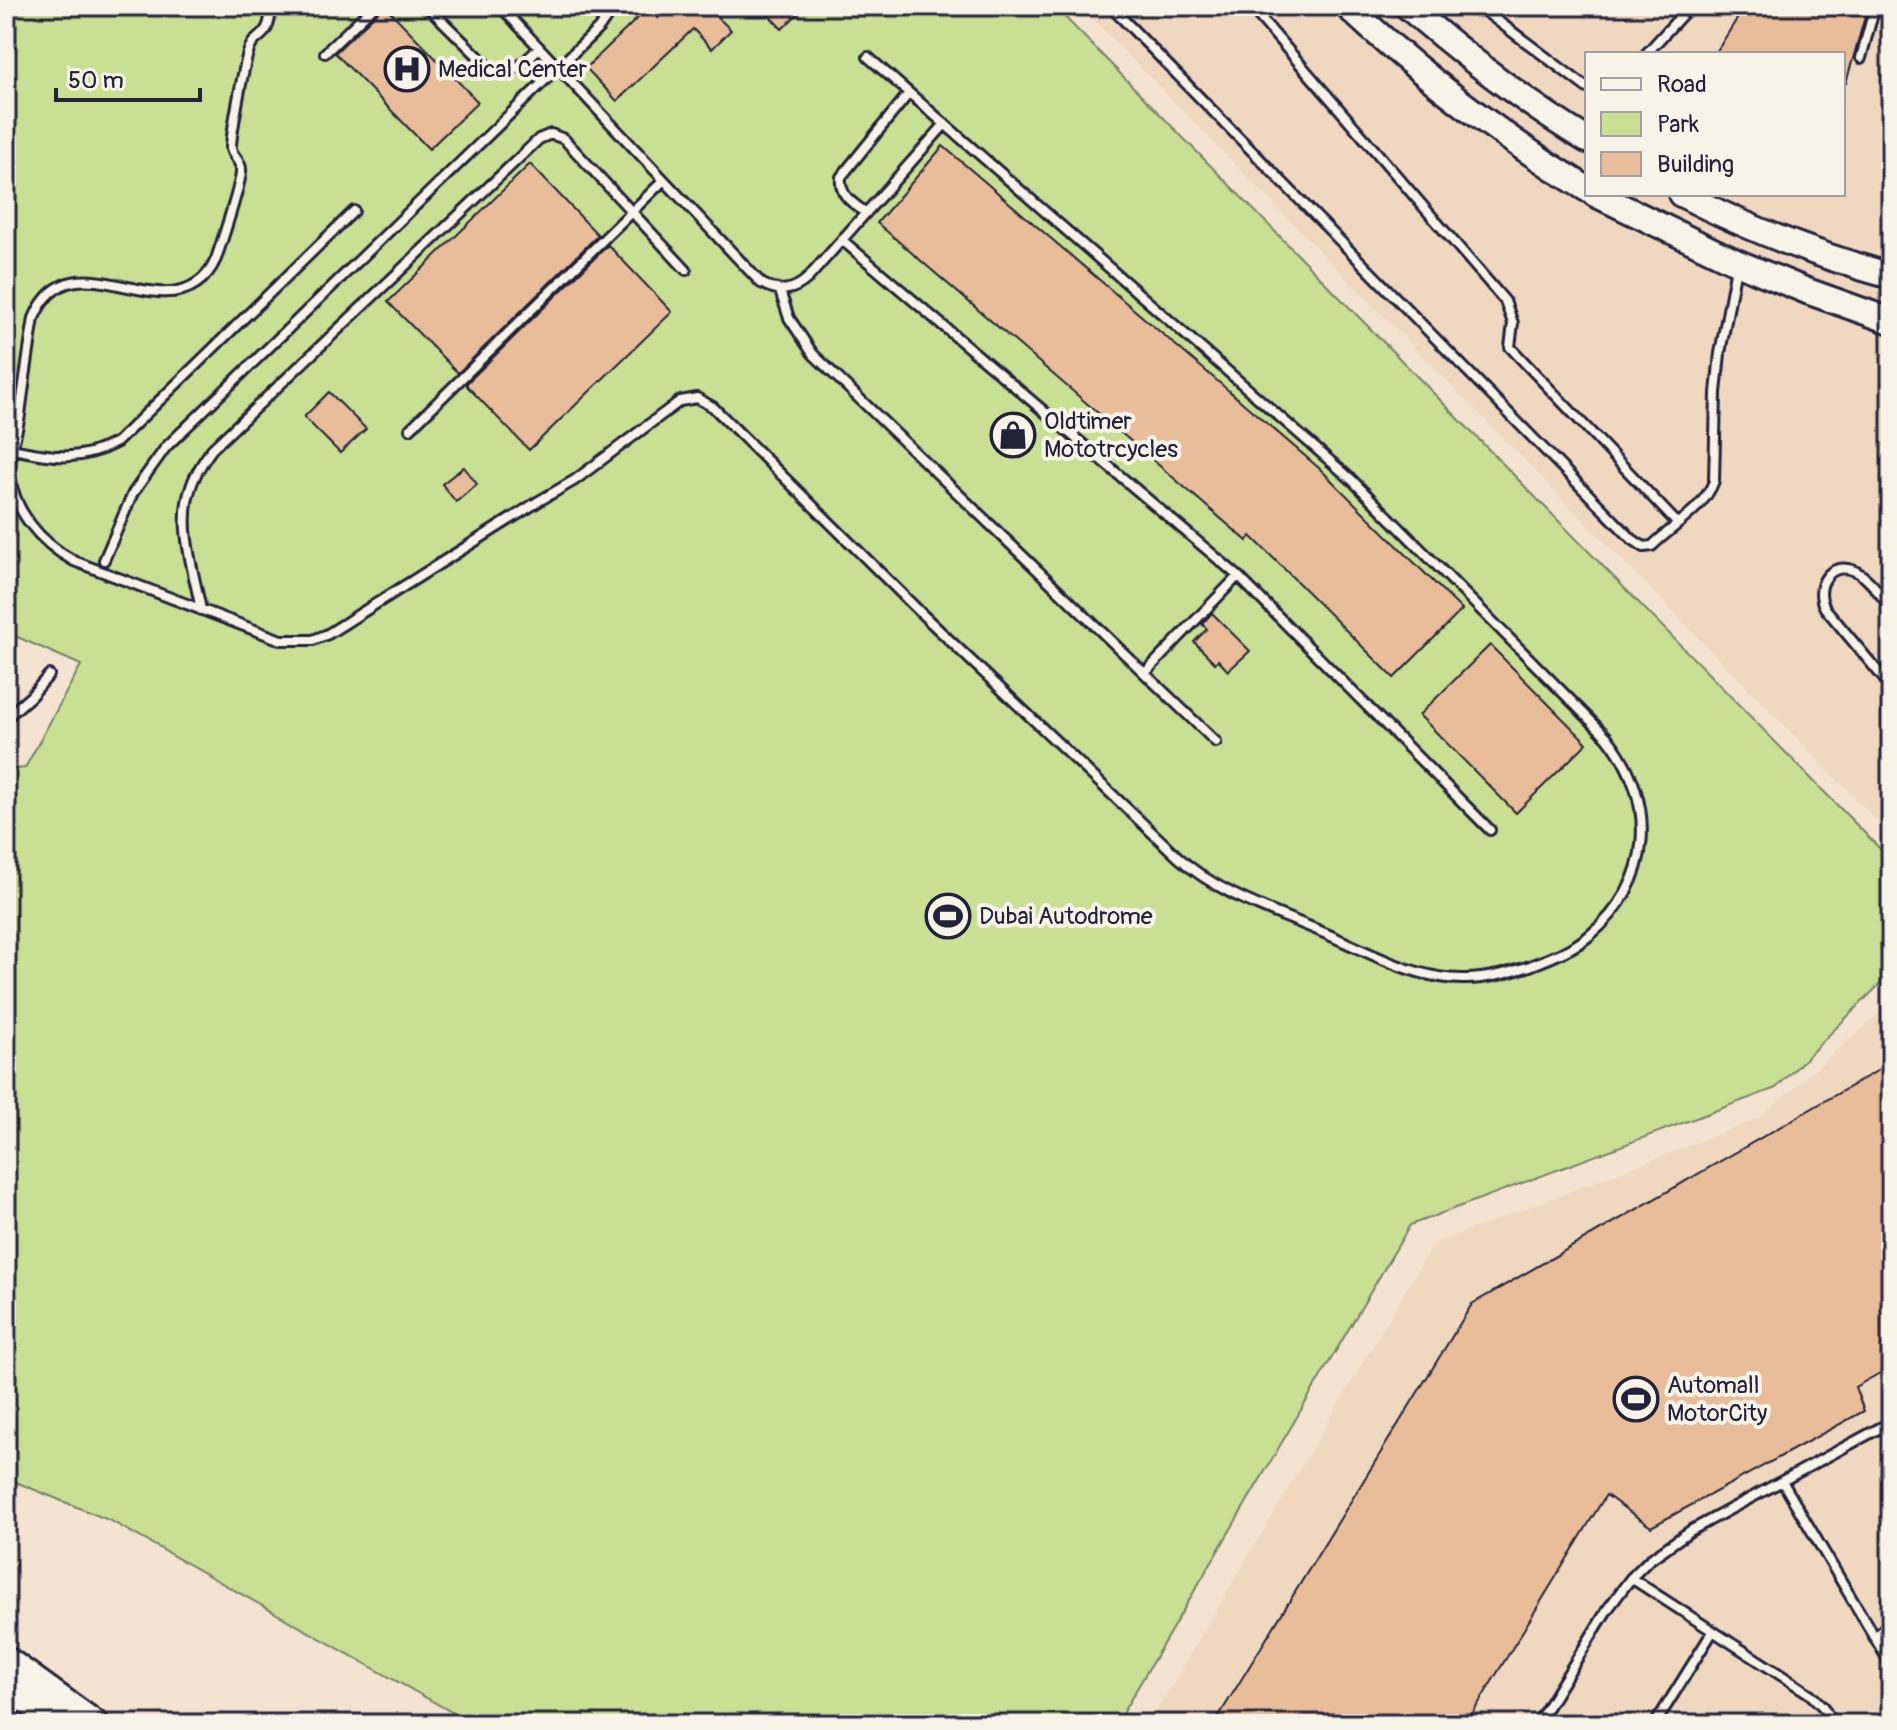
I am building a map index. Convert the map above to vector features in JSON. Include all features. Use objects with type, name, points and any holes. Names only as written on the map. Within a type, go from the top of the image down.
[{"type":"main road","points":[[1347,6],[1480,119],[1585,188]]},
{"type":"main road","points":[[1407,6],[1493,77],[1585,139]]},
{"type":"main road","points":[[1599,196],[1736,262],[1891,321]]},
{"type":"main road","points":[[1685,196],[1779,238],[1891,276]]},
{"type":"main road","points":[[6,1659],[96,1724]]},
{"type":"main road","points":[[6,1686],[58,1724]]},
{"type":"lane","points":[[271,6],[268,30],[248,51],[231,145],[241,171],[208,273],[196,284],[166,292],[85,281],[68,282],[52,290],[41,302],[34,318],[10,471],[16,497],[39,535],[55,550],[74,561],[281,640],[313,640],[328,634],[568,485],[680,401],[697,398],[713,407],[922,614],[1204,878],[1385,959],[1434,976],[1461,980],[1489,978],[1564,953],[1588,937],[1609,917],[1627,892],[1638,865],[1643,838],[1638,794],[1621,754],[1352,480],[868,57]]},
{"type":"lane","points":[[325,53],[374,6]]},
{"type":"lane","points":[[427,6],[493,71],[505,73],[515,70],[539,48]]},
{"type":"lane","points":[[500,6],[761,283],[780,291],[800,285],[945,124]]},
{"type":"lane","points":[[104,560],[133,493],[166,447],[599,28],[606,18],[607,6]]},
{"type":"lane","points":[[1110,6],[1632,539],[1644,547],[1652,546],[1700,504],[1714,481],[1717,379],[1736,262]]},
{"type":"lane","points":[[1250,6],[1505,301],[1513,323],[1510,347],[1677,523]]},
{"type":"lane","points":[[1478,6],[1585,86]]},
{"type":"lane","points":[[1649,51],[1690,6]]},
{"type":"lane","points":[[1861,58],[1875,6]]},
{"type":"lane","points":[[866,213],[843,195],[841,177],[909,93]]},
{"type":"lane","points":[[201,610],[187,539],[186,517],[190,488],[212,449],[539,139],[551,134],[564,139],[686,270]]},
{"type":"lane","points":[[410,429],[663,181]]},
{"type":"lane","points":[[12,449],[59,458],[79,457],[99,452],[117,442],[354,211]]},
{"type":"lane","points":[[842,240],[1238,576],[1490,830]]},
{"type":"lane","points":[[780,291],[789,318],[813,354],[1216,742]]},
{"type":"lane","points":[[1891,608],[1858,572],[1835,570],[1826,576],[1820,586],[1819,598],[1825,608],[1891,687]]},
{"type":"lane","points":[[1146,672],[1238,576]]},
{"type":"lane","points":[[6,718],[49,675]]},
{"type":"lane","points":[[1537,1724],[1607,1610],[1631,1578],[1669,1544],[1891,1422]]},
{"type":"lane","points":[[1782,1481],[1891,1665]]},
{"type":"lane","points":[[1631,1578],[1810,1694],[1823,1707],[1833,1724]]},
{"type":"lane","points":[[1874,1637],[1891,1623]]},
{"type":"lane","points":[[1655,1724],[1713,1631]]},
{"type":"shaded area","points":[[1080,6],[1891,6],[1891,835]]},
{"type":"shaded area","points":[[1891,1003],[1891,1724],[1149,1724],[1433,1244],[1758,1119]]},
{"type":"green space","name":"Dubai Autodrome","points":[[6,6],[1054,6],[1891,860],[1891,973],[1776,1088],[1410,1225],[1116,1724],[473,1724],[111,1521],[6,1478],[6,770],[25,768],[81,665],[6,632]]},
{"type":"building","points":[[381,6],[385,6],[478,102],[429,149],[335,53]]},
{"type":"building","points":[[669,6],[706,6],[731,30],[712,49],[693,29],[617,101],[586,68],[648,8],[658,18]]},
{"type":"building","points":[[760,6],[806,6],[782,29]]},
{"type":"building","points":[[1745,6],[1868,6],[1846,83],[1845,52],[1716,52]]},
{"type":"building","points":[[943,146],[1319,468],[1462,610],[1394,678],[1251,536],[1247,541],[877,223]]},
{"type":"building","points":[[530,164],[598,235],[458,373],[388,302]]},
{"type":"building","points":[[608,245],[672,312],[529,450],[467,383]]},
{"type":"building","points":[[329,392],[366,429],[340,453],[304,417]]},
{"type":"building","points":[[464,467],[477,484],[456,502],[442,484]]},
{"type":"building","points":[[1212,613],[1250,651],[1228,671],[1194,642],[1207,629],[1202,624]]},
{"type":"building","points":[[1490,645],[1587,743],[1516,813],[1419,715]]},
{"type":"building","name":"Automall MotorCity","points":[[1891,1063],[1891,1367],[1855,1387],[1864,1411],[1651,1527],[1606,1495],[1466,1724],[1214,1724],[1472,1304]]},
{"type":"place","name":"Medical Center","points":[[407,69]]},
{"type":"place","name":"Oldtimer Mototrcycles","points":[[1013,435]]},
{"type":"place","name":"Dubai Autodrome","points":[[948,916]]},
{"type":"place","name":"Automall MotorCity","points":[[1636,1399]]}]
